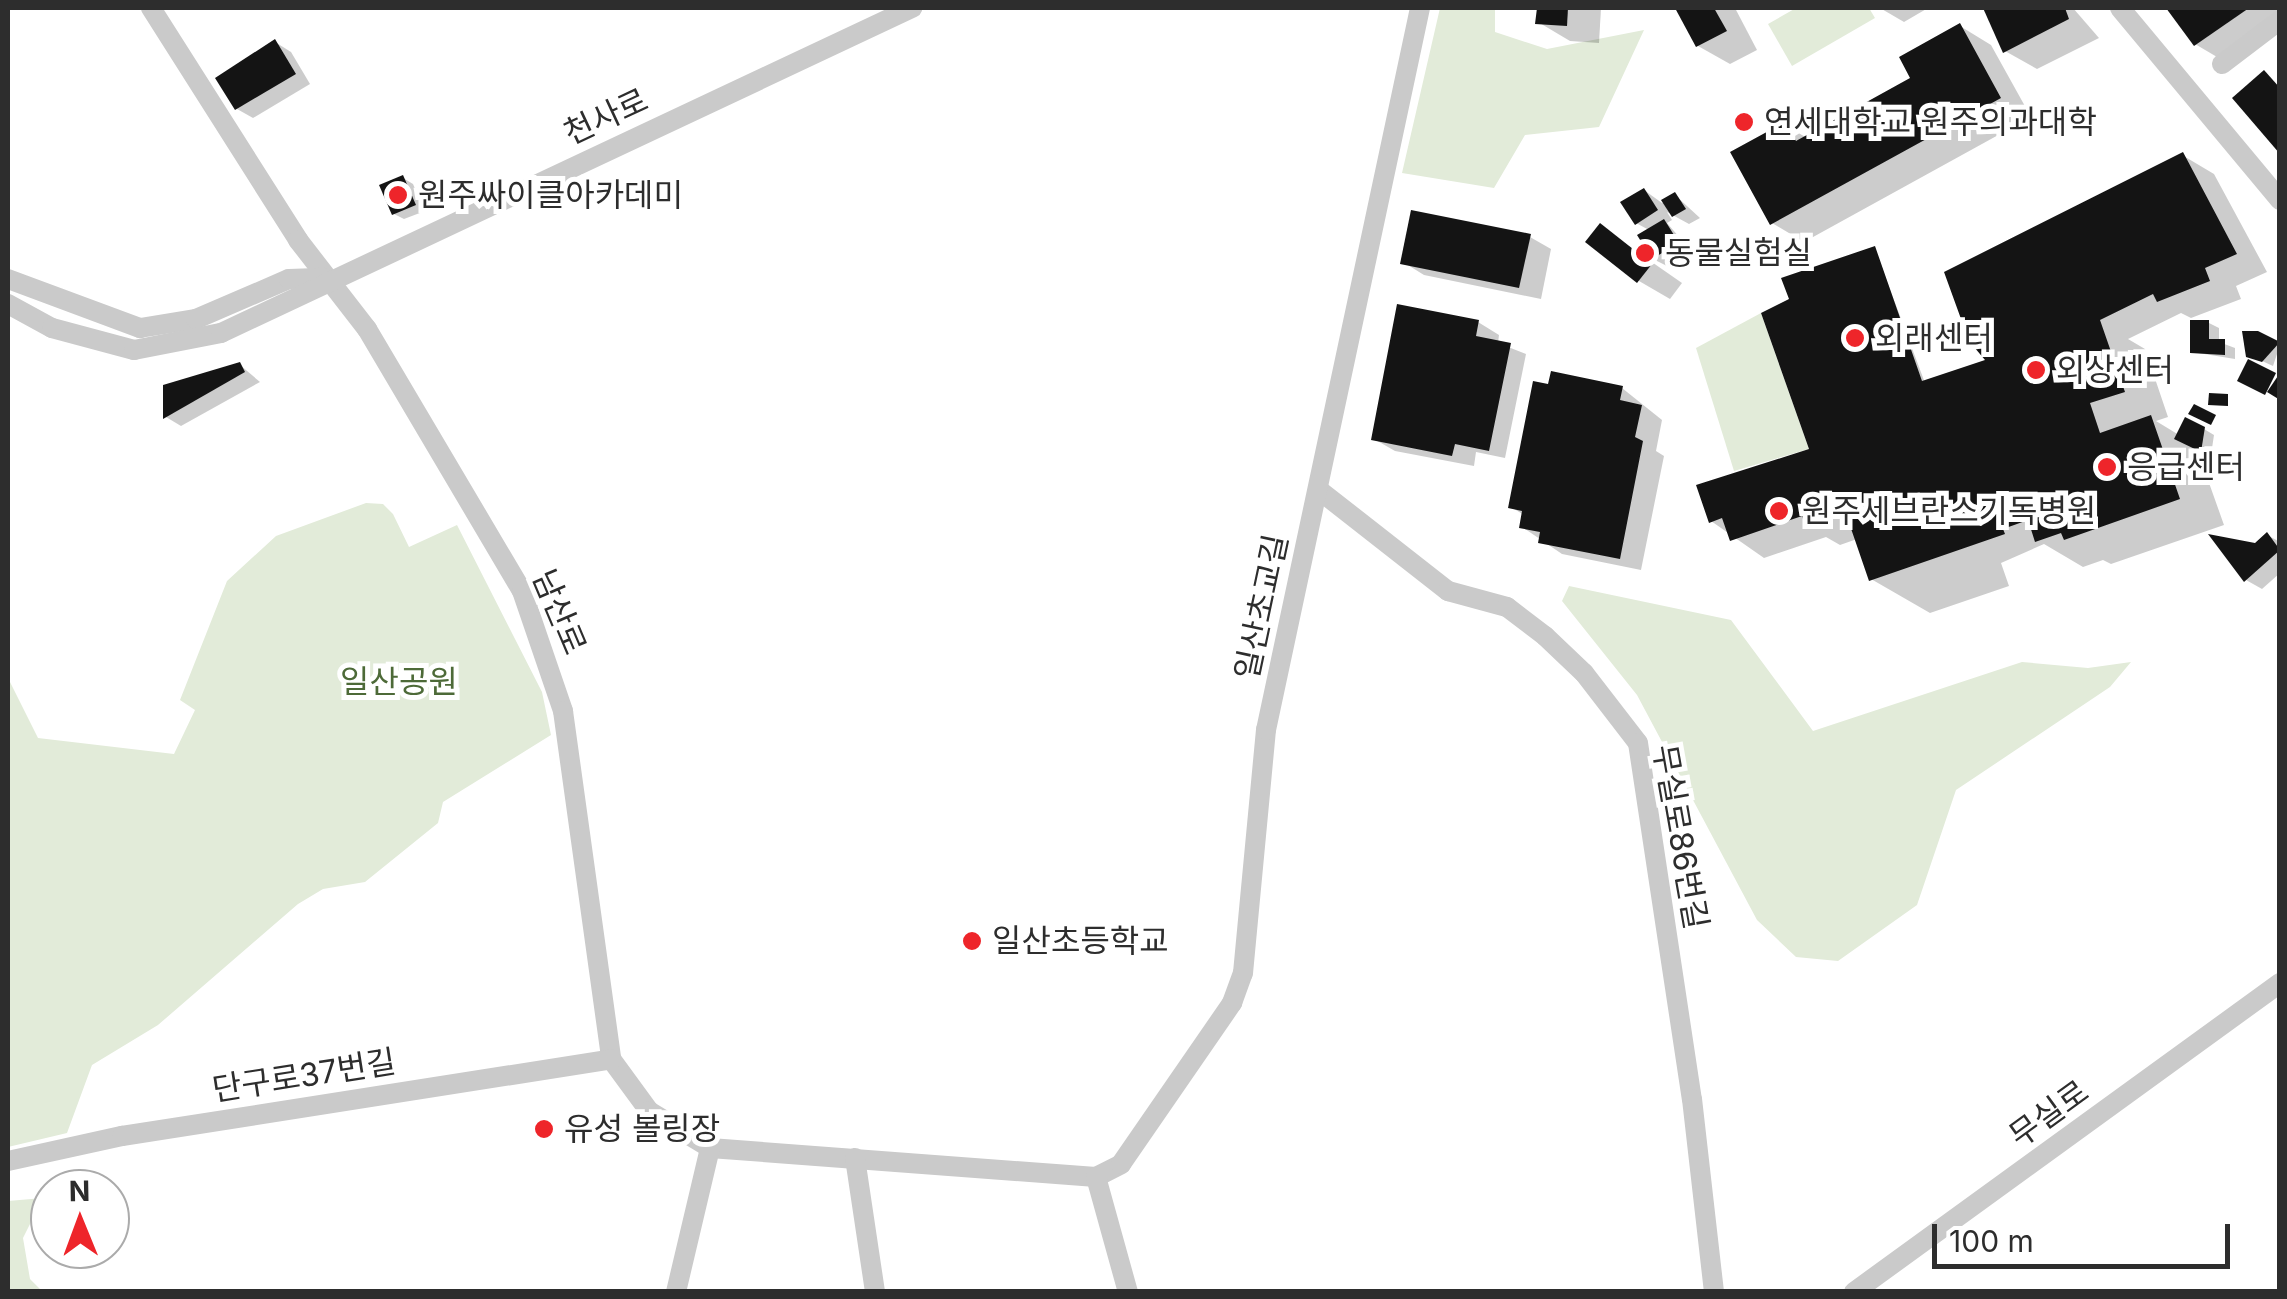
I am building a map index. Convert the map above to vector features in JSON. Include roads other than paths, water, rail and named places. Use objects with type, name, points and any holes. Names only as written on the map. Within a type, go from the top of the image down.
[{"type":"street","name":"남산로","points":[[152,8],[324,278],[367,330],[522,591],[547,656],[562,711],[611,1060],[649,1111],[710,1148],[1096,1178]]},
{"type":"street","name":"천사로","points":[[8,304],[52,328],[134,350],[220,333],[324,278],[912,8]]},
{"type":"street","name":"일산초교길","points":[[1096,1178],[1121,1164],[1232,1003],[1243,973],[1266,730],[1420,8]]},
{"type":"street","points":[[2120,8],[2280,200]]},
{"type":"street","points":[[2222,64],[2280,20]]},
{"type":"street","name":"천사로","points":[[140,328],[196,318],[290,280],[324,278]]},
{"type":"street","points":[[8,279],[140,328],[134,350]]},
{"type":"street","name":"무실로86번길","points":[[1319,490],[1448,591],[1508,607],[1545,636],[1638,742],[1692,1099],[1714,1292]]},
{"type":"street","name":"무실로","points":[[1854,1292],[2280,983]]},
{"type":"street","name":"단구로37번길","points":[[8,1161],[122,1136],[611,1060]]},
{"type":"street","points":[[676,1292],[710,1148]]},
{"type":"street","points":[[855,1158],[876,1292]]},
{"type":"street","points":[[1096,1178],[1128,1292]]},
{"type":"place","name":"연세대학교 원주의과대학","points":[[1744,122]]},
{"type":"place","name":"원주싸이클아카데미","points":[[398,195]]},
{"type":"place","name":"동물실험실","points":[[1645,253]]},
{"type":"place","name":"외래센터","points":[[1855,338]]},
{"type":"place","name":"외상센터","points":[[2036,370]]},
{"type":"place","name":"응급센터","points":[[2107,467]]},
{"type":"place","name":"원주세브란스기독병원","points":[[1779,511]]},
{"type":"place","name":"일산초등학교","points":[[972,941]]},
{"type":"place","name":"유성 볼링장","points":[[544,1129]]},
{"type":"park label","name":"일산공원","points":[[399,682]]}]
